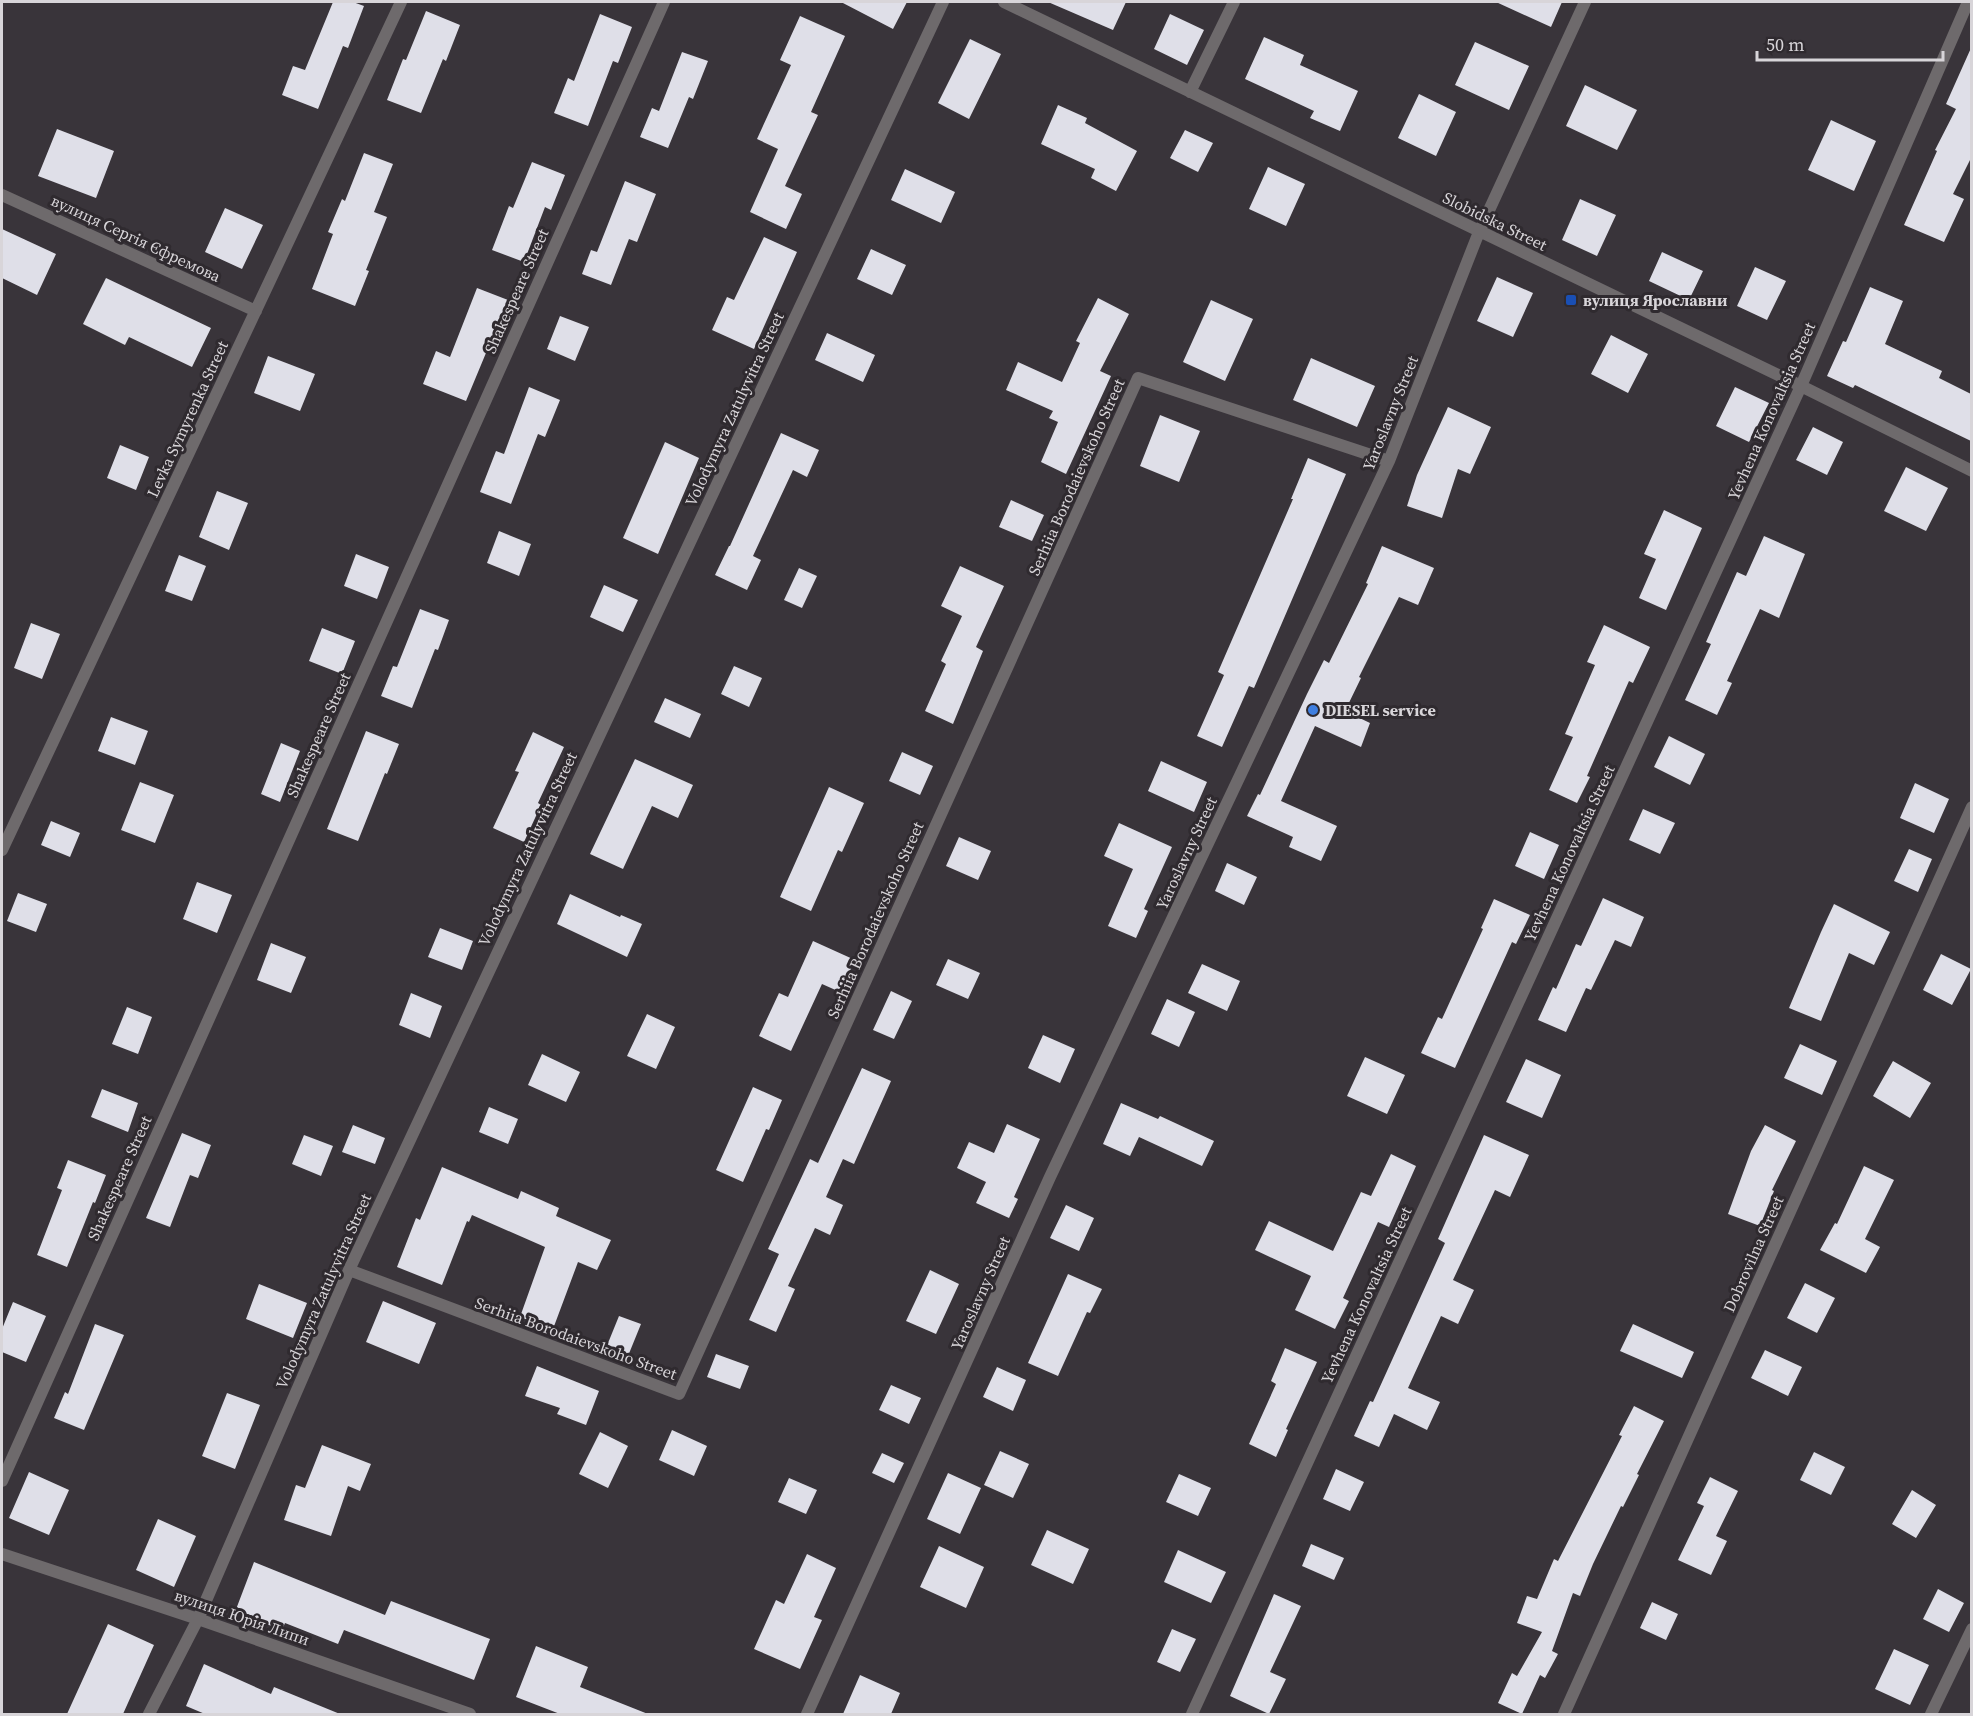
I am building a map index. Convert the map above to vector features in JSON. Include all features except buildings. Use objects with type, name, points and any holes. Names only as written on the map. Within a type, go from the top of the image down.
[{"type":"street","name":"Levka Symyrenka Street","points":[[2,850],[401,2]]},
{"type":"street","name":"Shakespeare Street","points":[[2,1481],[664,2]]},
{"type":"street","name":"Volodymyra Zatulyvitra Street","points":[[149,1714],[198,1619],[349,1270],[943,2]]},
{"type":"street","name":"Slobidska Street","points":[[1004,2],[1802,386],[1971,471]]},
{"type":"street","points":[[1190,92],[1234,2]]},
{"type":"street","name":"Yaroslavny Street","points":[[807,1714],[1050,1177],[1389,461],[1479,232],[1586,2]]},
{"type":"street","name":"Yevhena Konovaltsia Street","points":[[1192,1714],[1802,386],[1968,2]]},
{"type":"street","name":"вулиця Сергія Єфремова","points":[[2,195],[256,311]]},
{"type":"street","name":"Serhiia Borodaievskoho Street","points":[[349,1270],[679,1394],[1138,378],[1389,461]]},
{"type":"street","name":"Dobrovilna Street","points":[[1564,1714],[1971,807]]},
{"type":"street","name":"вулиця Юрія Липи","points":[[2,1554],[198,1619],[446,1710],[470,1714]]},
{"type":"street","points":[[1931,1714],[1971,1629]]},
{"type":"place","name":"вулиця Ярославни","points":[[1571,300]]},
{"type":"place","name":"DIESEL service","points":[[1313,710]]}]
